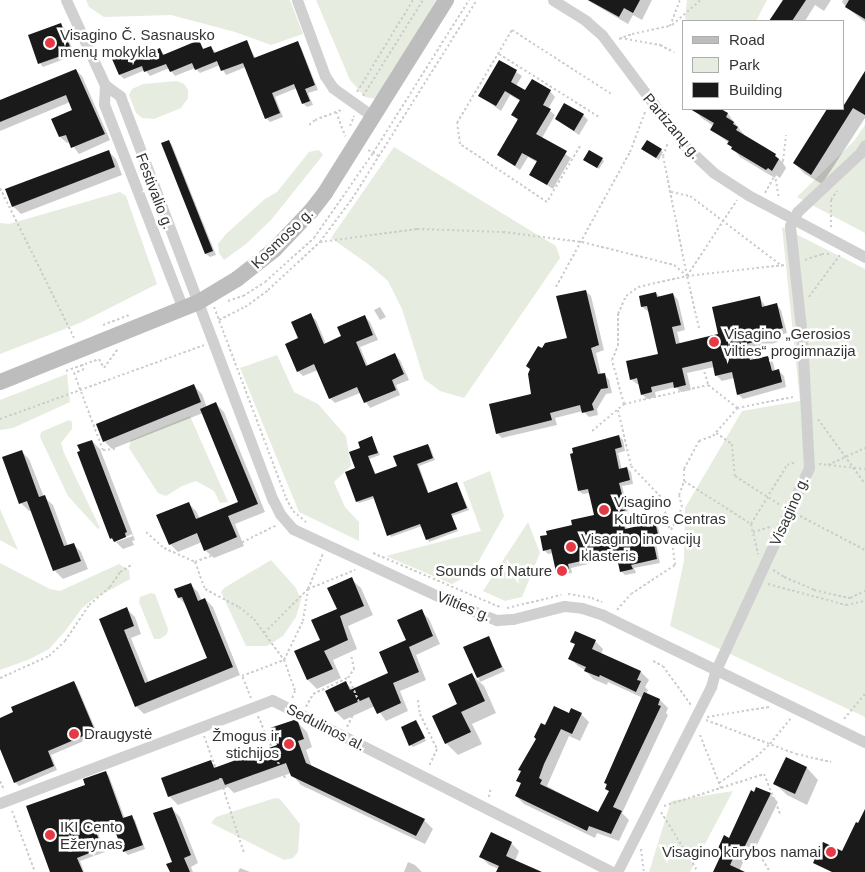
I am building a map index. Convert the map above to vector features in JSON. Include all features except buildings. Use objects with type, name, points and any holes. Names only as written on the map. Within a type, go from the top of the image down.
[{"type":"main road","name":"Kosmoso g.","points":[[0,382],[75,342],[196,303],[258,263],[298,226],[324,193],[374,117],[446,0]]},
{"type":"street","name":"Festivalio g.","points":[[66,0],[105,85],[104,104],[196,303]]},
{"type":"street","points":[[297,0],[325,76],[333,88],[352,105],[374,117]]},
{"type":"street","name":"Partizanų g.","points":[[553,0],[593,26],[698,160],[742,192],[865,257]]},
{"type":"street","name":"Festivalio g.","points":[[105,85],[120,96],[196,303]]},
{"type":"street","points":[[793,219],[865,145]]},
{"type":"street","name":"Visagino g.","points":[[617,872],[711,687],[716,670],[809,468],[790,226],[793,219]]},
{"type":"street","name":"Vilties g.","points":[[196,303],[219,339],[273,500],[285,521],[305,536],[497,620],[513,619],[564,606],[614,614],[716,670],[865,742]]},
{"type":"street","name":"Sedulinos al.","points":[[4,801],[272,700],[612,872]]},
{"type":"path","points":[[336,112],[345,136],[354,114],[352,105],[413,0]]},
{"type":"path","points":[[309,125],[314,120],[352,105],[423,0]]},
{"type":"path","points":[[218,320],[245,307],[268,290],[320,242],[352,199],[477,0]]},
{"type":"path","points":[[670,26],[680,0]]},
{"type":"path","points":[[608,44],[632,34],[670,26],[701,0]]},
{"type":"path","points":[[580,146],[547,202],[460,144],[457,123],[512,30],[613,95]]},
{"type":"path","points":[[620,38],[660,45],[674,52]]},
{"type":"path","points":[[498,54],[599,117]]},
{"type":"path","points":[[556,287],[630,152],[650,100]]},
{"type":"path","points":[[0,128],[39,113]]},
{"type":"path","points":[[673,130],[663,156],[699,328]]},
{"type":"path","points":[[760,201],[783,161],[786,135]]},
{"type":"path","points":[[775,174],[781,212]]},
{"type":"path","points":[[831,239],[831,200],[841,184]]},
{"type":"path","points":[[0,188],[75,342],[84,369],[74,373],[103,450],[115,449]]},
{"type":"path","points":[[670,192],[690,196],[782,266]]},
{"type":"path","points":[[687,276],[742,192]]},
{"type":"path","points":[[320,242],[417,229],[503,232],[582,242],[674,265],[687,276]]},
{"type":"path","points":[[798,312],[846,247]]},
{"type":"path","points":[[624,404],[612,360],[618,346],[618,314],[626,296],[638,287],[687,276],[794,264],[822,254],[831,254]]},
{"type":"path","points":[[196,303],[218,320],[219,339],[286,498],[294,511],[311,526]]},
{"type":"path","points":[[100,327],[129,315]]},
{"type":"path","points":[[0,419],[219,339]]},
{"type":"path","points":[[703,367],[708,385],[737,408]]},
{"type":"path","points":[[592,431],[624,404],[708,385]]},
{"type":"path","points":[[671,533],[682,507],[680,495],[684,481],[684,469],[699,442],[713,436],[737,408],[805,399],[865,484]]},
{"type":"path","points":[[614,614],[631,594],[675,565],[671,533],[661,497],[632,466],[618,409]]},
{"type":"path","points":[[716,433],[732,444],[735,476],[790,510],[865,550]]},
{"type":"path","points":[[828,465],[865,448]]},
{"type":"path","points":[[146,532],[164,548],[195,562],[234,547],[285,521]]},
{"type":"path","points":[[284,660],[303,620],[308,589],[326,546]]},
{"type":"path","points":[[365,549],[501,608],[555,595],[569,594],[592,598],[608,606]]},
{"type":"path","points":[[195,562],[205,589],[239,607],[254,619],[284,660],[295,692],[288,708]]},
{"type":"path","points":[[0,678],[49,656],[65,641],[89,604],[110,587],[120,572],[133,564]]},
{"type":"path","points":[[264,632],[308,589],[369,565]]},
{"type":"path","points":[[757,582],[846,605],[865,601]]},
{"type":"path","points":[[614,614],[626,614]]},
{"type":"path","points":[[302,715],[313,694],[348,678],[354,670],[351,655]]},
{"type":"path","points":[[653,661],[663,666],[695,718],[721,788]]},
{"type":"path","points":[[342,736],[359,702],[348,678]]},
{"type":"path","points":[[844,719],[865,694]]},
{"type":"path","points":[[418,700],[420,714],[437,749],[424,777]]},
{"type":"path","points":[[695,718],[712,717],[772,706],[779,701]]},
{"type":"path","points":[[719,782],[756,758],[770,744],[796,709]]},
{"type":"path","points":[[839,717],[851,723]]},
{"type":"path","points":[[695,718],[815,759],[831,762]]},
{"type":"path","points":[[201,726],[216,767]]},
{"type":"path","points":[[698,872],[658,808],[764,774],[781,816]]},
{"type":"path","points":[[220,778],[244,853]]},
{"type":"path","points":[[0,781],[4,801],[36,872]]},
{"type":"path","points":[[639,829],[644,872]]},
{"type":"path","points":[[760,855],[770,872]]},
{"type":"green space","points":[[86,0],[290,0],[303,34],[271,45],[235,32],[171,15],[104,17],[89,7]]},
{"type":"green space","points":[[316,0],[436,0],[376,99],[365,97],[350,80]]},
{"type":"green space","points":[[687,0],[767,0],[757,20],[686,20]]},
{"type":"green space","points":[[177,81],[184,84],[188,90],[188,98],[181,108],[154,119],[142,118],[136,113],[129,95],[132,89],[143,84]]},
{"type":"green space","points":[[865,125],[865,233],[797,197],[854,141]]},
{"type":"green space","points":[[394,147],[556,246],[560,258],[464,398],[440,391],[424,379],[402,309],[388,281],[368,264],[331,238]]},
{"type":"green space","points":[[319,150],[323,155],[271,220],[246,244],[224,260],[219,253],[218,244],[226,234],[265,199],[277,192],[309,152]]},
{"type":"green space","points":[[120,192],[126,196],[157,284],[80,323],[0,354],[0,223],[9,224]]},
{"type":"green space","points":[[782,227],[865,269],[865,717],[670,626],[684,561],[685,508],[742,411],[800,401]]},
{"type":"green space","points":[[277,355],[294,392],[318,404],[346,436],[351,466],[334,482],[345,507],[359,522],[359,541],[299,512],[240,368]]},
{"type":"green space","points":[[67,374],[70,402],[13,428],[0,430],[0,400]]},
{"type":"green space","points":[[190,416],[228,502],[220,503],[214,491],[196,481],[182,486],[166,496],[158,493],[129,448],[131,440]]},
{"type":"green space","points":[[69,420],[72,422],[72,429],[61,443],[100,528],[98,529],[68,496],[40,437],[41,432]]},
{"type":"green space","points":[[490,471],[504,516],[472,573],[452,584],[386,556],[481,531],[463,482]]},
{"type":"green space","points":[[0,509],[18,550],[0,540]]},
{"type":"green space","points":[[528,522],[540,553],[522,597],[505,601],[483,591]]},
{"type":"green space","points":[[271,560],[296,588],[301,600],[296,617],[283,636],[267,646],[246,646],[221,592],[224,588]]},
{"type":"green space","points":[[0,563],[50,589],[60,591],[119,564],[129,570],[130,579],[92,600],[82,608],[49,649],[30,659],[0,670]]},
{"type":"green space","points":[[151,593],[155,594],[168,629],[167,634],[160,639],[154,639],[139,602],[140,597]]},
{"type":"green space","points":[[733,791],[690,872],[649,872],[671,801]]},
{"type":"green space","points":[[275,798],[280,799],[300,824],[298,852],[293,858],[284,860],[211,823],[216,817]]},
{"type":"place","name":"Visagino Č. Sasnausko menų mokykla","points":[[50,43]]},
{"type":"place","name":"Visagino „Gerosios vilties“ progimnazija","points":[[714,342]]},
{"type":"place","name":"Visagino Kultūros Centras","points":[[604,510]]},
{"type":"place","name":"Visagino inovacijų klasteris","points":[[571,547]]},
{"type":"place","name":"Sounds of Nature","points":[[562,571]]},
{"type":"place","name":"Draugystė","points":[[74,734]]},
{"type":"place","name":"Žmogus ir stichijos","points":[[289,744]]},
{"type":"place","name":"IKI Cento Ežerynas","points":[[50,835]]},
{"type":"place","name":"Visagino kūrybos namai","points":[[831,852]]}]
